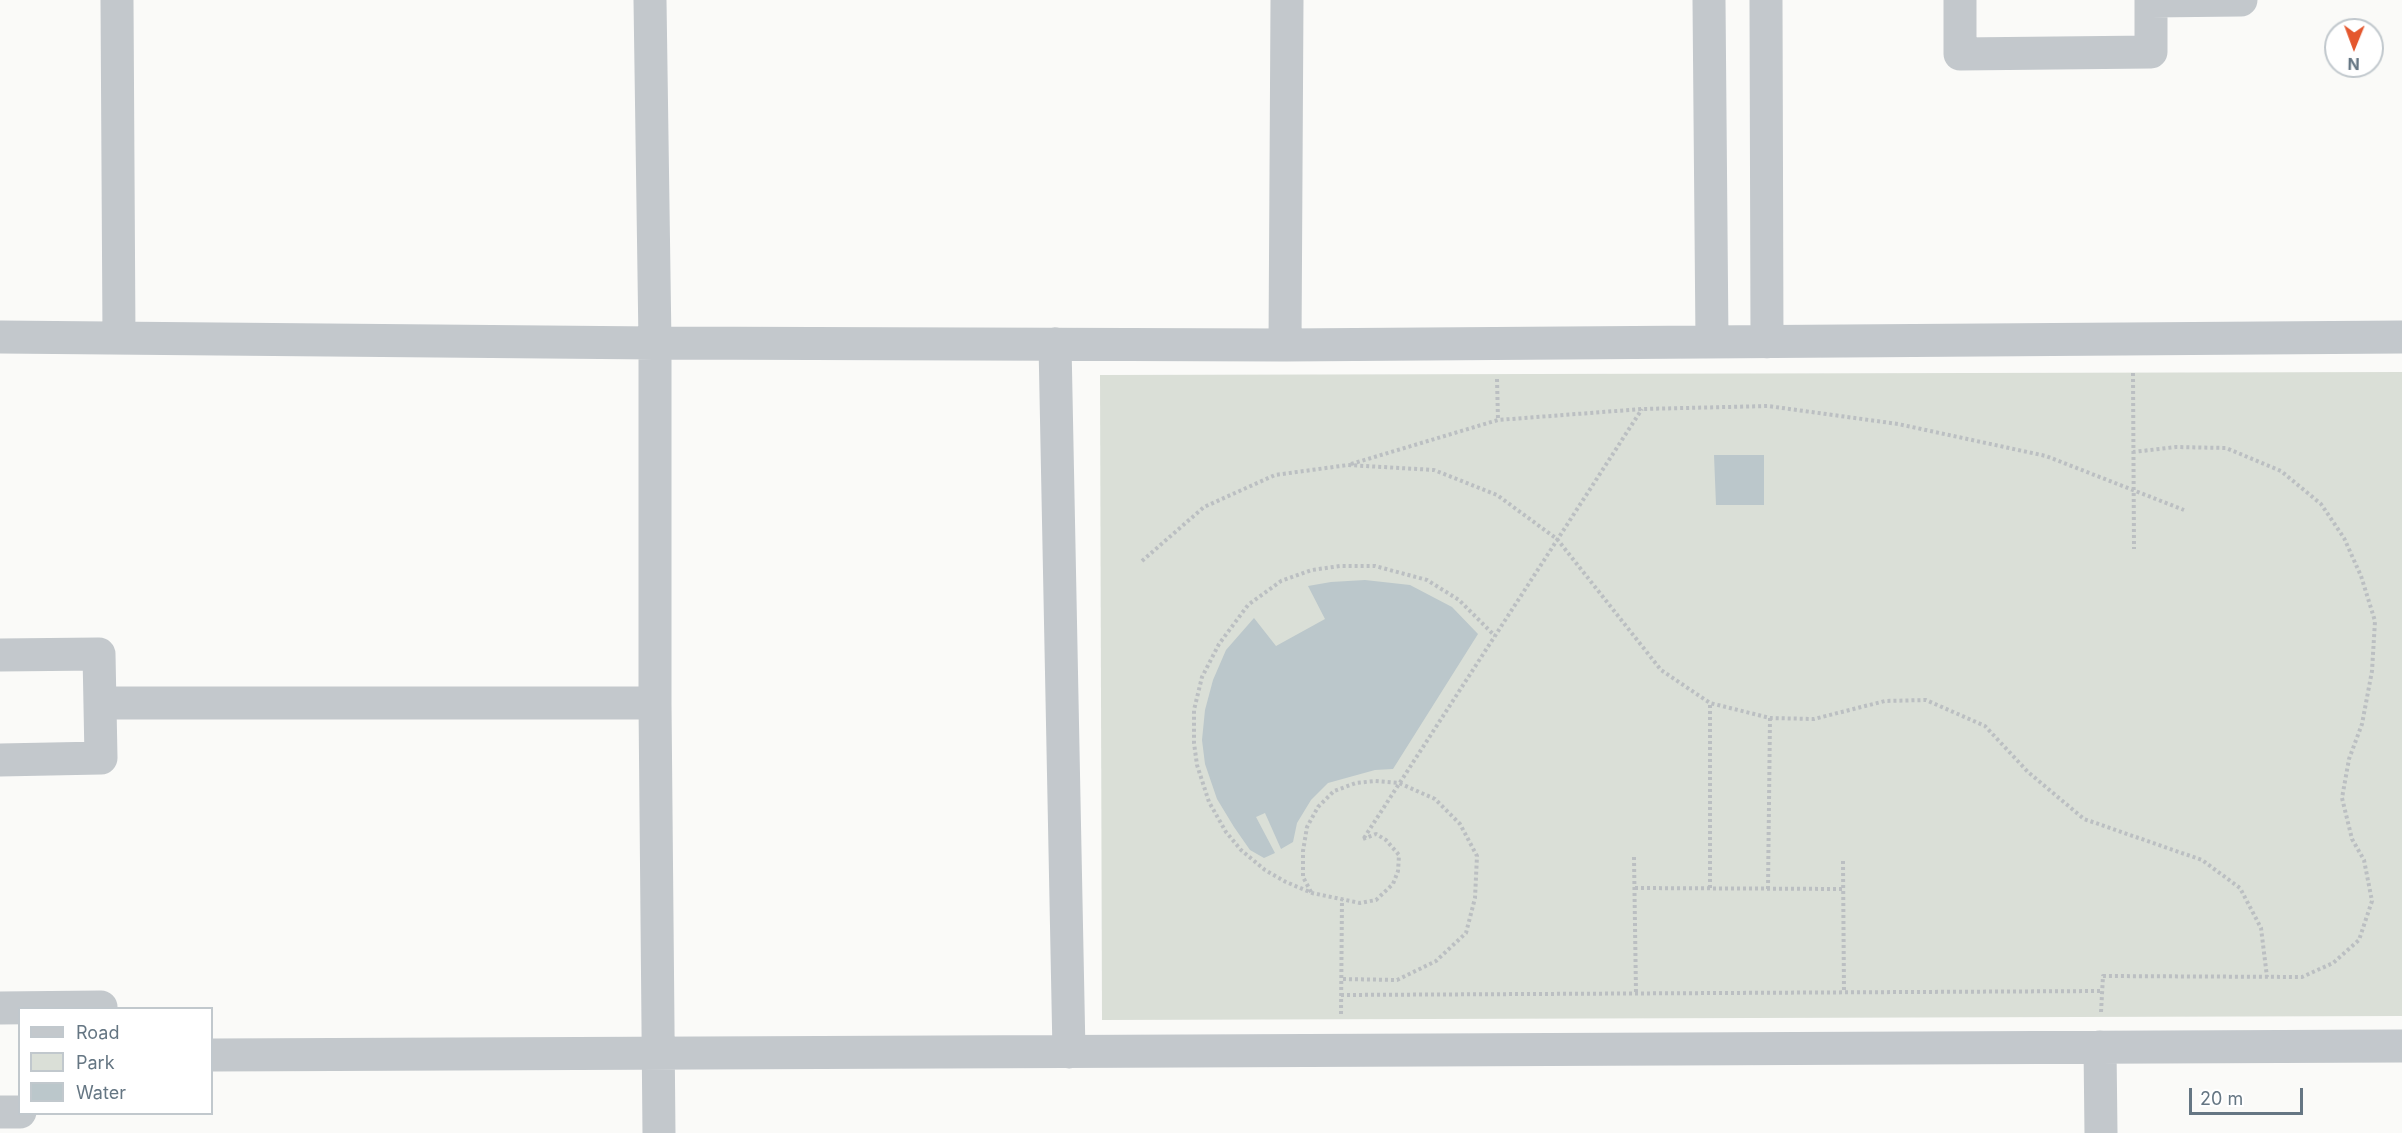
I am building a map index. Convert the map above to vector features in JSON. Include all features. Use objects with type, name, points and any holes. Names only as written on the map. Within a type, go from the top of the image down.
[{"type":"street","points":[[117,0],[119,337]]},
{"type":"street","points":[[650,0],[655,343],[655,703],[659,1133]]},
{"type":"street","points":[[1285,345],[1287,0]]},
{"type":"street","points":[[1709,0],[1712,342]]},
{"type":"street","points":[[1766,0],[1767,342]]},
{"type":"street","points":[[1960,0],[1960,54],[2151,52],[2151,1],[2241,0]]},
{"type":"street","points":[[0,337],[655,343],[1285,345],[2402,338]]},
{"type":"street","points":[[1055,344],[1070,1052]]},
{"type":"street","points":[[0,655],[99,654],[101,758],[0,759]]},
{"type":"street","points":[[100,703],[655,703]]},
{"type":"street","points":[[50,1007],[101,1007]]},
{"type":"street","points":[[0,1008],[18,1008]]},
{"type":"street","points":[[213,1055],[2402,1046]]},
{"type":"street","points":[[2100,1047],[2101,1133]]},
{"type":"street","points":[[0,1112],[18,1112]]},
{"type":"path","points":[[2133,339],[2134,549]]},
{"type":"path","points":[[1142,561],[1204,507],[1275,476],[1348,465],[1498,420],[1642,409],[1768,406],[1898,424],[2046,456],[2184,510]]},
{"type":"path","points":[[1495,636],[1460,600],[1427,580],[1375,566],[1340,566],[1312,570],[1281,581],[1248,605],[1219,644],[1202,677],[1194,710],[1197,765],[1209,802],[1226,832],[1241,850],[1265,870],[1312,893],[1360,903],[1376,900],[1393,884],[1398,872],[1399,855],[1386,840],[1376,834],[1363,838],[1495,636],[1642,409]]},
{"type":"path","points":[[2103,976],[2302,977],[2333,963],[2359,940],[2372,901],[2364,860],[2352,839],[2342,798],[2349,759],[2362,724],[2372,671],[2374,621],[2361,576],[2344,538],[2321,504],[2281,471],[2226,448],[2176,447],[2133,452]]},
{"type":"path","points":[[1348,465],[1434,470],[1497,495],[1557,539],[1661,670],[1710,703],[1770,718],[1814,719],[1885,701],[1926,700],[1985,726],[2028,772],[2084,819],[2202,860],[2240,888],[2261,928],[2266,976]]},
{"type":"path","points":[[1710,703],[1710,888]]},
{"type":"path","points":[[1768,889],[1770,718]]},
{"type":"path","points":[[1312,893],[1303,877],[1303,851],[1307,827],[1318,807],[1334,790],[1356,783],[1375,780],[1399,783],[1435,799],[1460,824],[1477,856],[1475,897],[1466,933],[1436,961],[1397,980],[1341,979]]},
{"type":"path","points":[[1634,857],[1636,993]]},
{"type":"path","points":[[1843,861],[1844,993]]},
{"type":"path","points":[[1635,888],[1843,889]]},
{"type":"path","points":[[1341,1051],[1342,899]]},
{"type":"path","points":[[1341,995],[2103,991]]},
{"type":"green space","points":[[2402,372],[2402,1016],[1102,1020],[1100,375]]},
{"type":"water","points":[[1714,455],[1764,455],[1764,505],[1716,505]]},
{"type":"water","points":[[1365,580],[1410,585],[1452,607],[1478,634],[1393,769],[1375,770],[1328,783],[1311,800],[1297,823],[1293,842],[1281,849],[1265,813],[1256,817],[1275,853],[1264,858],[1250,850],[1234,827],[1217,799],[1205,764],[1202,740],[1205,710],[1213,680],[1226,650],[1254,618],[1276,646],[1325,619],[1308,586]]}]
